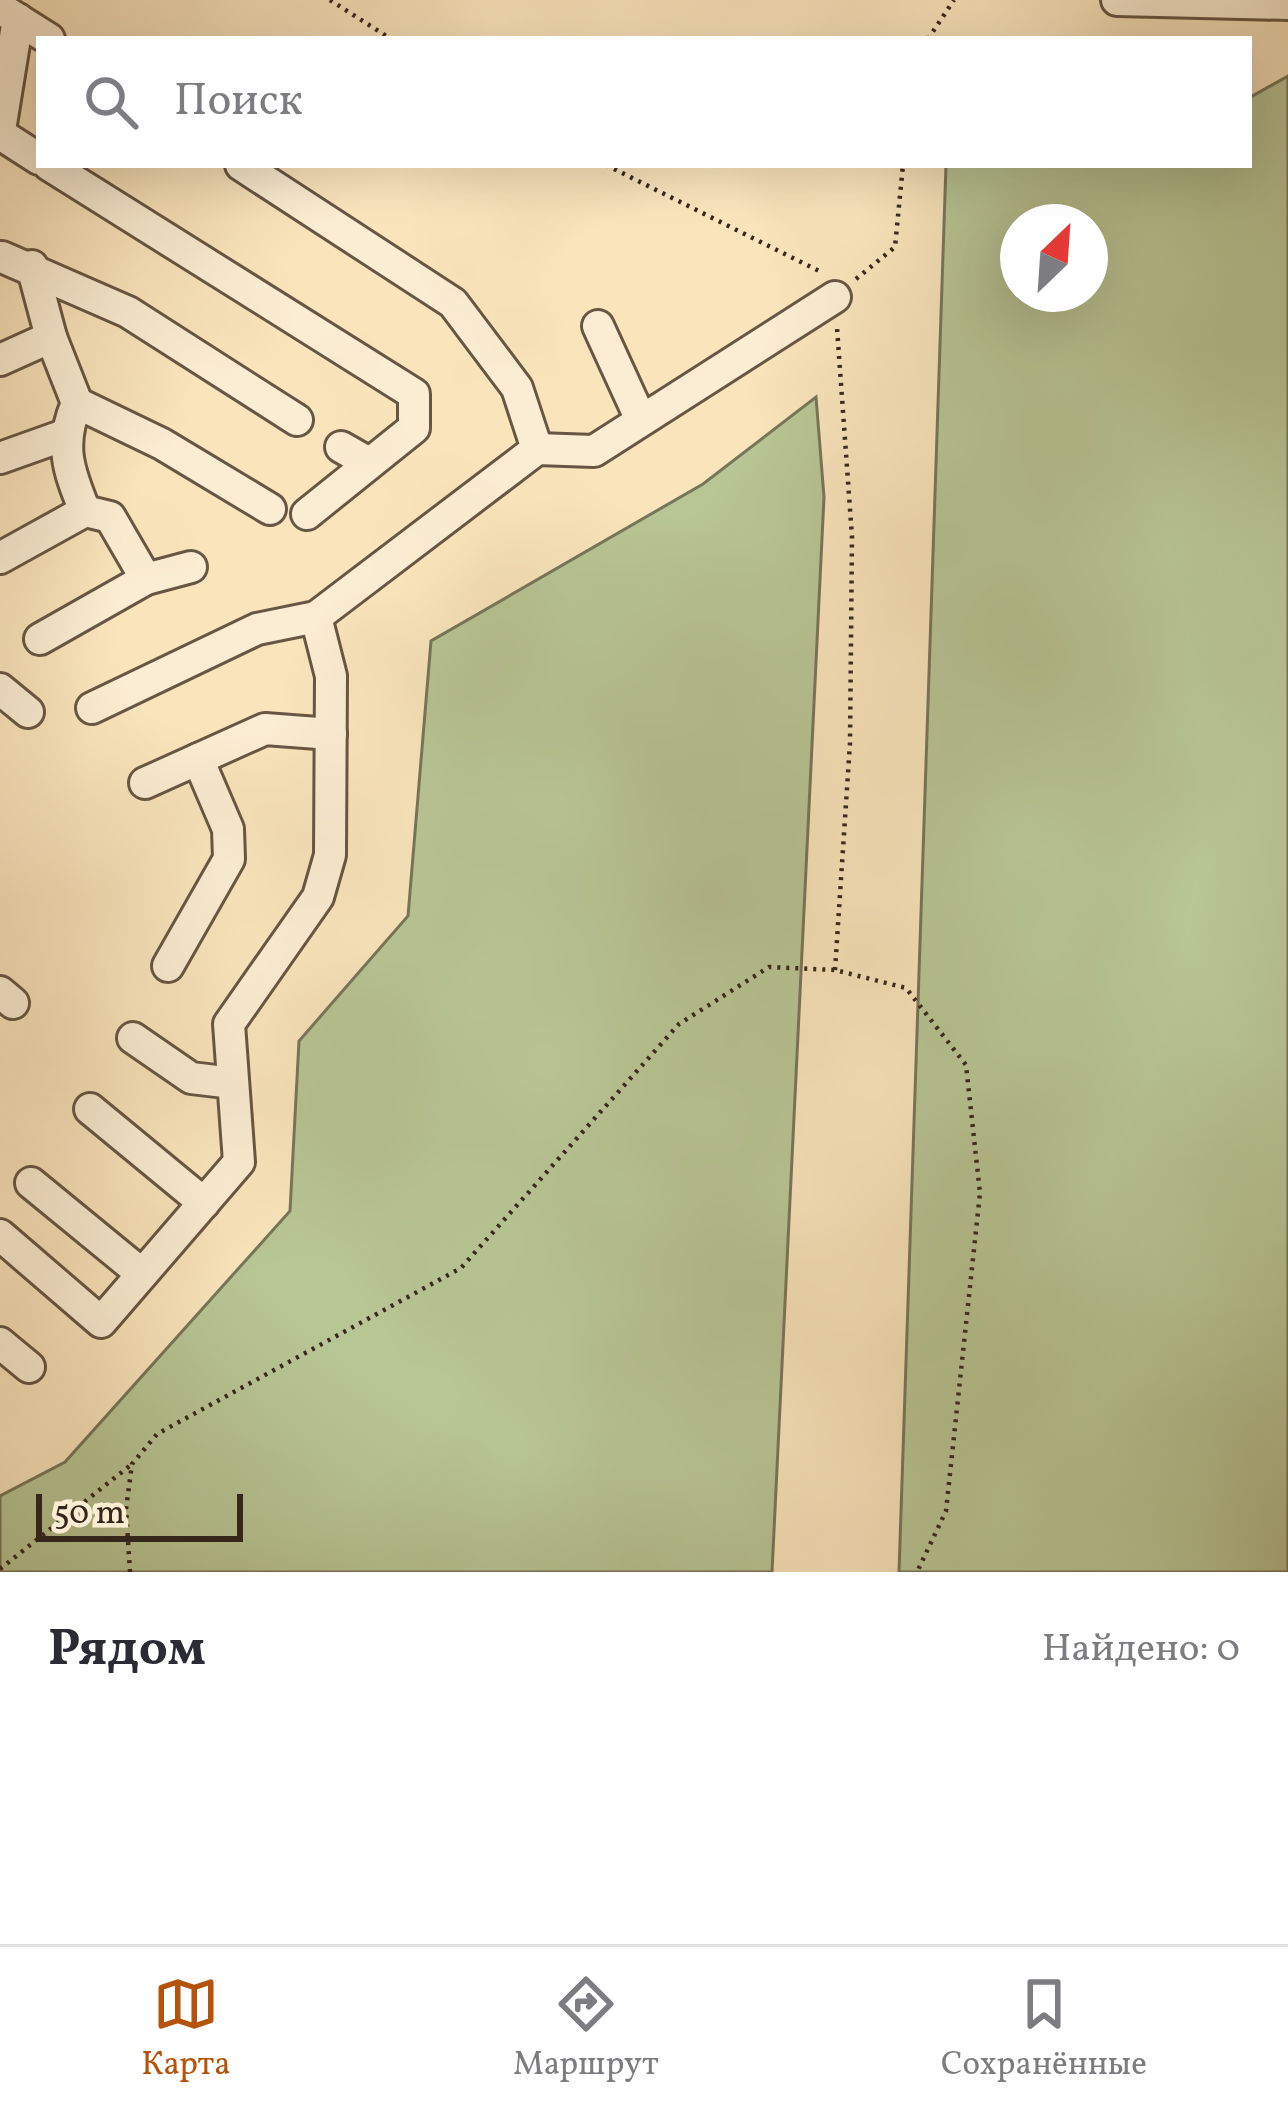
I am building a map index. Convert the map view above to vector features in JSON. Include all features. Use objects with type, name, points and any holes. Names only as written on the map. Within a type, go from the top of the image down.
[{"type":"street","points":[[1117,0],[1288,4]]},
{"type":"street","points":[[36,157],[0,132],[9,13],[44,36]]},
{"type":"street","points":[[54,168],[414,394],[414,428],[307,514]]},
{"type":"street","points":[[247,168],[453,303],[517,388],[537,449]]},
{"type":"street","points":[[8,259],[51,338],[77,403],[162,444],[270,509]]},
{"type":"street","points":[[8,259],[128,312],[297,419]]},
{"type":"street","points":[[92,708],[256,629],[316,617],[537,449],[594,451],[842,291]]},
{"type":"street","points":[[598,326],[641,420]]},
{"type":"street","points":[[0,359],[51,338]]},
{"type":"street","points":[[77,403],[62,436],[85,511]]},
{"type":"street","points":[[0,458],[62,436]]},
{"type":"street","points":[[340,447],[370,464]]},
{"type":"street","points":[[0,558],[85,511],[110,517],[146,579]]},
{"type":"street","points":[[40,639],[146,579],[190,567]]},
{"type":"street","points":[[0,1235],[100,1322],[239,1162],[229,1024],[318,897],[330,855],[331,676],[316,617]]},
{"type":"street","points":[[0,688],[28,712]]},
{"type":"street","points":[[145,783],[265,729],[331,734]]},
{"type":"street","points":[[168,966],[229,859],[228,830],[198,759]]},
{"type":"street","points":[[133,1038],[191,1078],[233,1083]]},
{"type":"street","points":[[90,1109],[204,1203]]},
{"type":"street","points":[[31,1183],[142,1274]]},
{"type":"street","points":[[0,1343],[28,1367]]},
{"type":"path","points":[[330,0],[386,36]]},
{"type":"path","points":[[930,36],[954,0]]},
{"type":"path","points":[[612,168],[842,291]]},
{"type":"path","points":[[842,291],[895,247],[903,168]]},
{"type":"path","points":[[836,970],[850,743],[851,538],[842,291]]},
{"type":"path","points":[[0,1571],[131,1464],[157,1434],[460,1268],[679,1024],[770,967],[836,970],[906,988],[965,1065],[980,1193],[946,1510],[917,1572]]},
{"type":"path","points":[[130,1572],[126,1509],[131,1464]]},
{"type":"green space","points":[[1288,76],[1288,1572],[899,1572],[946,168],[1252,168],[1252,96]]},
{"type":"green space","points":[[816,397],[824,497],[772,1572],[0,1572],[0,1496],[65,1462],[290,1211],[299,1041],[408,916],[431,641],[703,484]]}]
